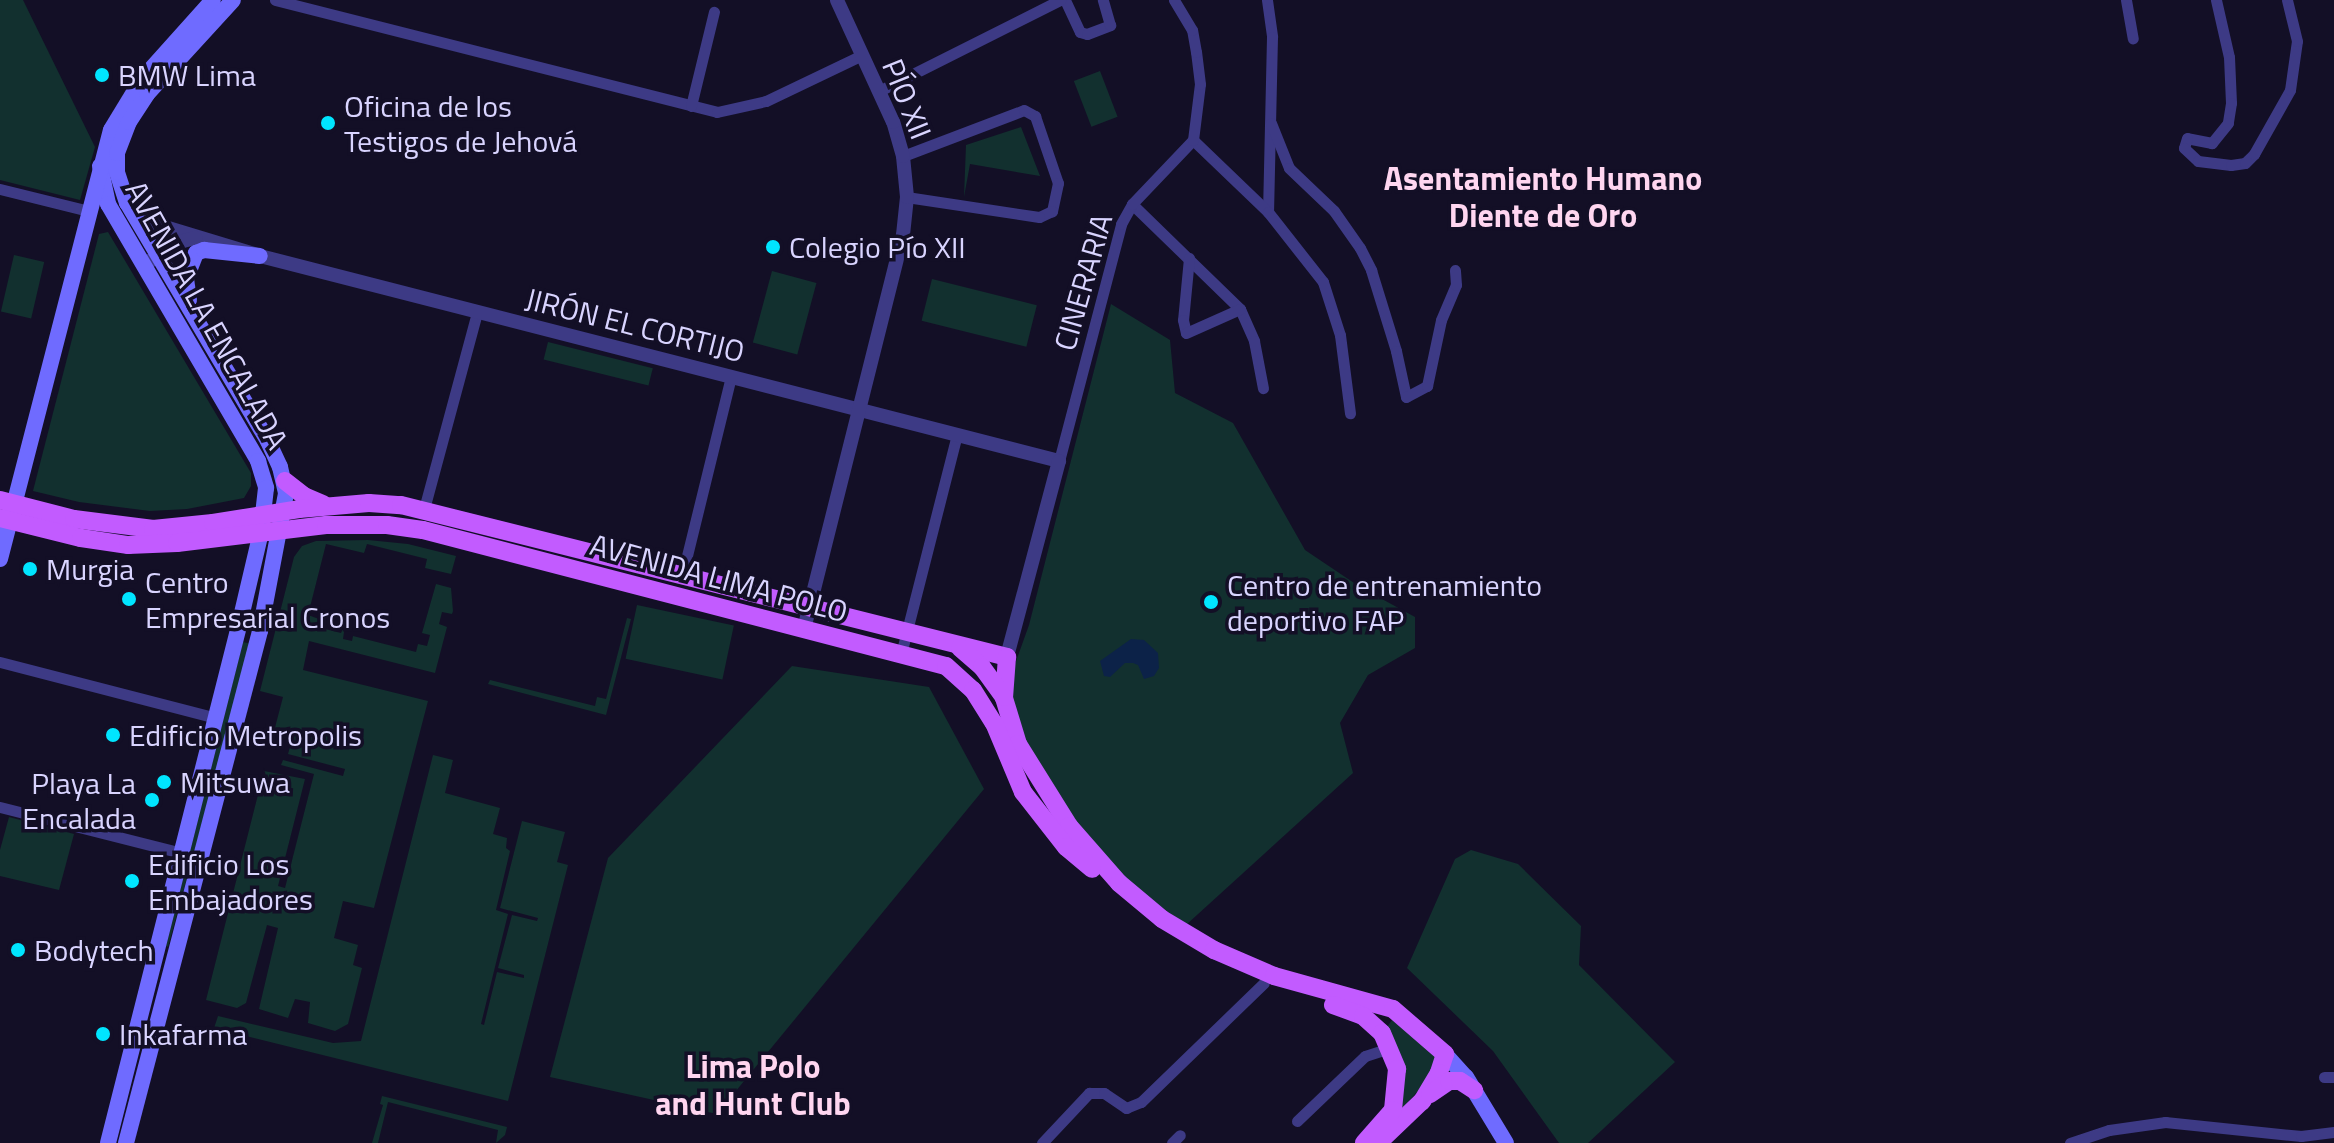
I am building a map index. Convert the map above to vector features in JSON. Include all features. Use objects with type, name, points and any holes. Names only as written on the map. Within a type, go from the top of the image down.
[{"type":"main road","points":[[0,559],[6,510],[111,130],[134,91],[213,0]]},
{"type":"main road","points":[[119,206],[117,153],[129,122],[147,94],[233,0]]},
{"type":"main road","name":"AVENIDA LA ENCALADA","points":[[100,166],[103,192],[141,228],[151,261],[195,316],[268,441],[285,481],[283,520],[260,631],[126,1143]]},
{"type":"main road","name":"AVENIDA LA ENCALADA","points":[[108,1143],[239,626],[263,523],[266,488],[258,461],[119,206]]},
{"type":"main road","points":[[195,316],[186,279],[196,253],[204,250],[260,256]]},
{"type":"main road","points":[[285,481],[304,496],[330,506]]},
{"type":"main road","name":"AVENIDA LIMA POLO","points":[[6,510],[81,538],[128,545],[177,543],[283,520],[330,506],[383,503],[424,509],[1007,657]]},
{"type":"main road","name":"AVENIDA LIMA POLO","points":[[283,520],[413,528],[946,666],[973,690],[994,723],[1023,792],[1066,847],[1157,925],[1194,951],[1238,974],[1363,1016],[1386,1040]]},
{"type":"main road","points":[[618,581],[623,560]]},
{"type":"main road","points":[[239,626],[260,631]]},
{"type":"main road","name":"AVENIDA LIMA POLO","points":[[958,646],[982,667],[1004,698]]},
{"type":"main road","points":[[1007,657],[1004,698],[1018,744],[1055,807],[1094,859],[1162,919],[1214,950],[1274,976],[1387,1007],[1408,1020],[1445,1054],[1474,1090],[1506,1143]]},
{"type":"main road","points":[[1364,1143],[1389,1117],[1396,1104],[1397,1069],[1382,1025],[1389,1016],[1408,1020]]},
{"type":"main road","points":[[1422,1101],[1439,1073],[1445,1054]]},
{"type":"main road","points":[[1378,1143],[1422,1101],[1449,1081],[1460,1081],[1474,1090]]},
{"type":"street","points":[[275,0],[717,112],[752,106],[862,55]]},
{"type":"street","name":"PÍO XII","points":[[804,629],[903,235],[907,197],[903,156],[879,91],[837,0]]},
{"type":"street","points":[[879,91],[1042,4],[1063,0],[1080,32],[1087,34],[1110,25],[1103,0]]},
{"type":"street","points":[[1174,0],[1192,30],[1196,52],[1200,84],[1193,140],[1268,212],[1323,282],[1340,335],[1350,413]]},
{"type":"street","points":[[1267,0],[1272,37],[1268,212]]},
{"type":"street","points":[[2126,0],[2133,38]]},
{"type":"street","points":[[2216,0],[2229,57],[2231,103],[2228,123],[2212,143],[2202,144],[2187,138],[2184,148],[2198,161],[2231,165],[2245,163],[2254,154],[2290,90],[2297,41],[2287,0]]},
{"type":"street","points":[[691,106],[714,12]]},
{"type":"street","points":[[903,156],[1024,110],[1035,116],[1058,183],[1052,211],[1039,217],[907,197]]},
{"type":"street","points":[[1271,123],[1289,168],[1342,219],[1366,259],[1396,351],[1406,397],[1427,386],[1441,320],[1456,285],[1455,270]]},
{"type":"street","name":"CINERARIA","points":[[1059,461],[1121,224],[1132,204],[1193,140]]},
{"type":"street","points":[[0,189],[89,211]]},
{"type":"street","points":[[1132,204],[1240,309],[1254,341],[1263,388]]},
{"type":"street","name":"JIRÓN EL CORTIJO","points":[[119,206],[147,221],[260,256],[1059,461]]},
{"type":"street","points":[[151,261],[176,243],[199,237]]},
{"type":"street","points":[[1189,258],[1183,320],[1186,333],[1240,309]]},
{"type":"street","points":[[424,509],[477,312]]},
{"type":"street","points":[[682,576],[731,377]]},
{"type":"street","points":[[901,654],[957,435]]},
{"type":"street","points":[[1007,657],[1059,461]]},
{"type":"street","points":[[0,662],[216,718]]},
{"type":"street","points":[[0,807],[182,853]]},
{"type":"street","points":[[1042,1143],[1089,1093],[1104,1093],[1126,1108],[1141,1102],[1264,983]]},
{"type":"street","points":[[1297,1121],[1386,1040]]},
{"type":"street","points":[[2070,1143],[2109,1130],[2165,1122],[2301,1140],[2334,1132]]},
{"type":"green space","points":[[0,0],[23,0],[95,147],[80,200],[0,180]]},
{"type":"green space","points":[[1100,71],[1118,117],[1091,127],[1074,81]]},
{"type":"green space","points":[[1021,127],[1040,176],[970,164],[964,197],[966,145]]},
{"type":"green space","points":[[108,232],[251,473],[251,486],[244,498],[187,509],[150,511],[79,502],[33,491],[99,234]]},
{"type":"green space","points":[[14,255],[44,262],[31,318],[1,312]]},
{"type":"green space","points":[[772,271],[816,283],[797,354],[753,342]]},
{"type":"green space","points":[[932,279],[1037,305],[1026,347],[922,321]]},
{"type":"green space","name":"Centro de entrenamiento deportivo FAP","points":[[1111,304],[1170,340],[1175,393],[1233,423],[1305,550],[1360,587],[1415,617],[1415,648],[1368,675],[1340,723],[1353,773],[1186,925],[1127,882],[1077,824],[1032,764],[1011,699],[1015,664],[1029,625]]},
{"type":"green space","points":[[548,342],[653,368],[648,386],[544,359]]},
{"type":"green space","points":[[368,540],[408,544],[456,556],[451,574],[425,568],[427,559],[367,544],[364,553],[326,544],[308,615],[319,619],[317,627],[341,633],[345,625],[343,639],[352,641],[353,636],[416,652],[418,644],[427,646],[430,635],[422,633],[436,584],[451,588],[453,611],[452,614],[442,612],[439,624],[447,627],[435,673],[309,641],[303,670],[428,701],[374,908],[343,901],[334,938],[358,945],[353,965],[362,968],[348,1024],[335,1031],[308,1023],[310,1002],[295,999],[288,1018],[259,1009],[278,928],[267,925],[246,1003],[237,1008],[206,1000],[264,771],[305,779],[278,886],[285,888],[314,774],[281,765],[283,760],[343,776],[345,769],[288,754],[292,740],[273,735],[283,697],[260,691],[294,557],[302,546],[316,541]]},
{"type":"green space","points":[[637,605],[734,626],[722,679],[626,659]]},
{"type":"green space","points":[[627,618],[631,619],[606,715],[488,684],[490,680],[595,706],[597,697],[606,699]]},
{"type":"green space","points":[[243,642],[251,644],[168,947],[166,946]]},
{"type":"green space","points":[[792,666],[929,687],[984,789],[717,1114],[550,1077],[608,858]]},
{"type":"green space","points":[[433,755],[453,760],[445,793],[500,808],[493,834],[507,838],[506,848],[510,851],[496,910],[508,914],[481,1024],[484,1025],[497,972],[524,978],[524,975],[498,968],[512,915],[537,921],[538,918],[500,908],[522,821],[565,832],[557,862],[568,865],[508,1101],[214,1028],[218,1016],[333,1043],[361,1041]]},
{"type":"green space","points":[[9,817],[74,834],[59,890],[0,876],[0,850]]},
{"type":"green space","points":[[1471,850],[1518,864],[1581,926],[1579,965],[1675,1062],[1588,1143],[1559,1143],[1493,1051],[1407,968],[1455,859]]},
{"type":"green space","points":[[1392,1020],[1399,1020],[1434,1052],[1438,1069],[1396,1115],[1387,1027]]},
{"type":"green space","points":[[382,1096],[507,1127],[505,1135],[496,1143],[498,1130],[388,1102],[378,1143],[372,1143],[383,1105],[380,1104]]},
{"type":"water","points":[[1131,639],[1144,640],[1158,653],[1159,668],[1154,676],[1144,679],[1138,665],[1125,663],[1110,677],[1104,676],[1100,661]]},
{"type":"place","name":"BMW Lima","points":[[102,75]]},
{"type":"place","name":"Oficina de los Testigos de Jehová","points":[[328,123]]},
{"type":"place","name":"Colegio Pío XII","points":[[773,247]]},
{"type":"place","name":"Murgia","points":[[30,569]]},
{"type":"place","name":"Centro Empresarial Cronos","points":[[129,599]]},
{"type":"place","name":"Centro de entrenamiento deportivo FAP","points":[[1211,602]]},
{"type":"place","name":"Edificio Metropolis","points":[[113,735]]},
{"type":"place","name":"Mitsuwa","points":[[164,782]]},
{"type":"place","name":"Playa La Encalada","points":[[152,800]]},
{"type":"place","name":"Edificio Los Embajadores","points":[[132,881]]},
{"type":"place","name":"Bodytech","points":[[18,950]]},
{"type":"place","name":"Inkafarma","points":[[103,1034]]},
{"type":"district","name":"Asentamiento Humano Diente de Oro","points":[[1543,198]]},
{"type":"district","name":"Lima Polo and Hunt Club","points":[[753,1086]]}]
